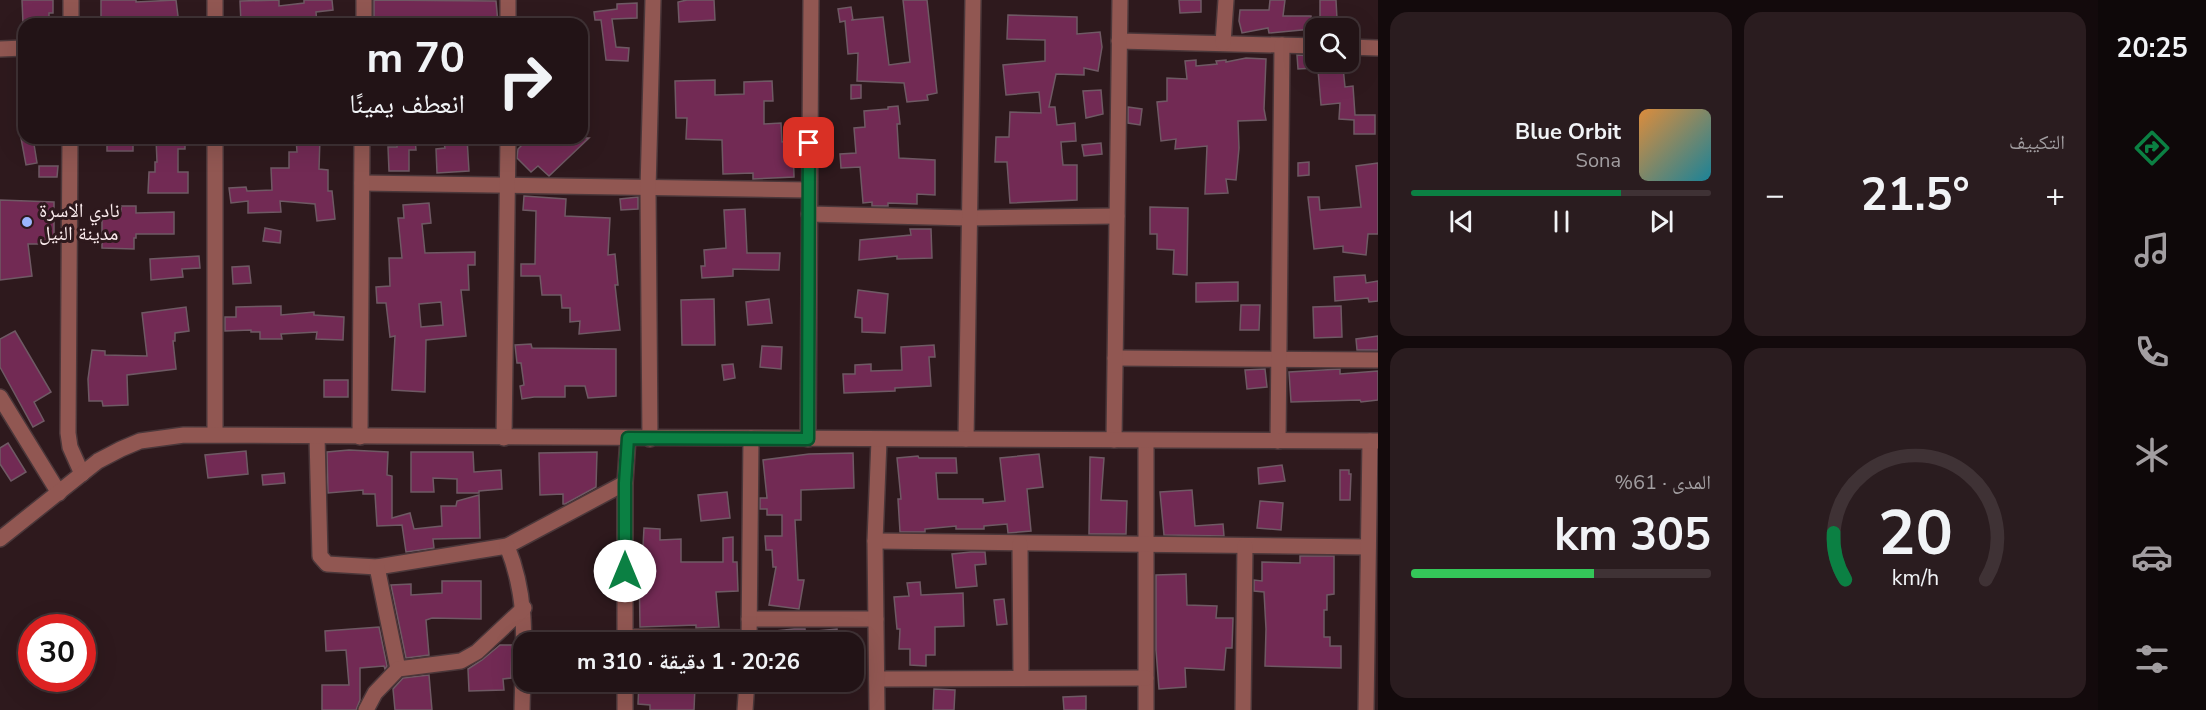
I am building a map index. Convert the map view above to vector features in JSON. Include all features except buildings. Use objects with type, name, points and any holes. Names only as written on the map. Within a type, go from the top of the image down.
[{"type":"street","points":[[71,0],[71,18]]},
{"type":"street","points":[[215,0],[215,18]]},
{"type":"street","points":[[364,0],[364,18]]},
{"type":"street","points":[[508,0],[508,18]]},
{"type":"street","points":[[650,438],[648,189],[653,0]]},
{"type":"street","points":[[808,439],[811,0]]},
{"type":"street","points":[[966,439],[973,0]]},
{"type":"street","points":[[1114,440],[1120,0]]},
{"type":"street","points":[[1223,43],[1226,0]]},
{"type":"street","points":[[1119,41],[1305,46]]},
{"type":"street","points":[[1278,441],[1282,45]]},
{"type":"street","points":[[1359,47],[1378,48]]},
{"type":"street","points":[[0,49],[18,48]]},
{"type":"street","points":[[70,144],[68,433],[70,447],[82,474]]},
{"type":"street","points":[[215,144],[215,434]]},
{"type":"street","points":[[360,437],[362,144]]},
{"type":"street","points":[[504,438],[508,144]]},
{"type":"street","points":[[362,183],[808,190]]},
{"type":"street","points":[[809,214],[969,218],[1117,216]]},
{"type":"street","points":[[1115,358],[1378,360]]},
{"type":"street","points":[[0,397],[59,493]]},
{"type":"street","points":[[0,539],[98,461],[140,441],[184,435],[1374,441],[1368,547],[1373,664],[1366,710]]},
{"type":"street","points":[[316,437],[320,556],[327,564],[377,567],[507,546],[625,483]]},
{"type":"street","points":[[626,632],[625,483],[628,438]]},
{"type":"street","points":[[749,632],[751,438]]},
{"type":"street","points":[[877,710],[875,541],[879,440]]},
{"type":"street","points":[[1146,441],[1146,710]]},
{"type":"street","points":[[875,541],[1368,547]]},
{"type":"street","points":[[1020,544],[1021,678]]},
{"type":"street","points":[[507,546],[517,570],[524,608],[522,710]]},
{"type":"street","points":[[1243,710],[1245,546]]},
{"type":"street","points":[[377,567],[398,669]]},
{"type":"street","points":[[366,710],[379,688],[398,669],[461,662],[477,652],[524,608]]},
{"type":"street","points":[[749,619],[876,619]]},
{"type":"street","points":[[877,679],[1146,678]]},
{"type":"street","points":[[625,692],[625,710]]},
{"type":"street","points":[[745,710],[746,692]]},
{"type":"place","name":"نادي الاسرة مدينة النيل","points":[[27,222]]},
{"type":"route","points":[[625,571],[625,483],[628,438],[808,439],[809,143]]}]
